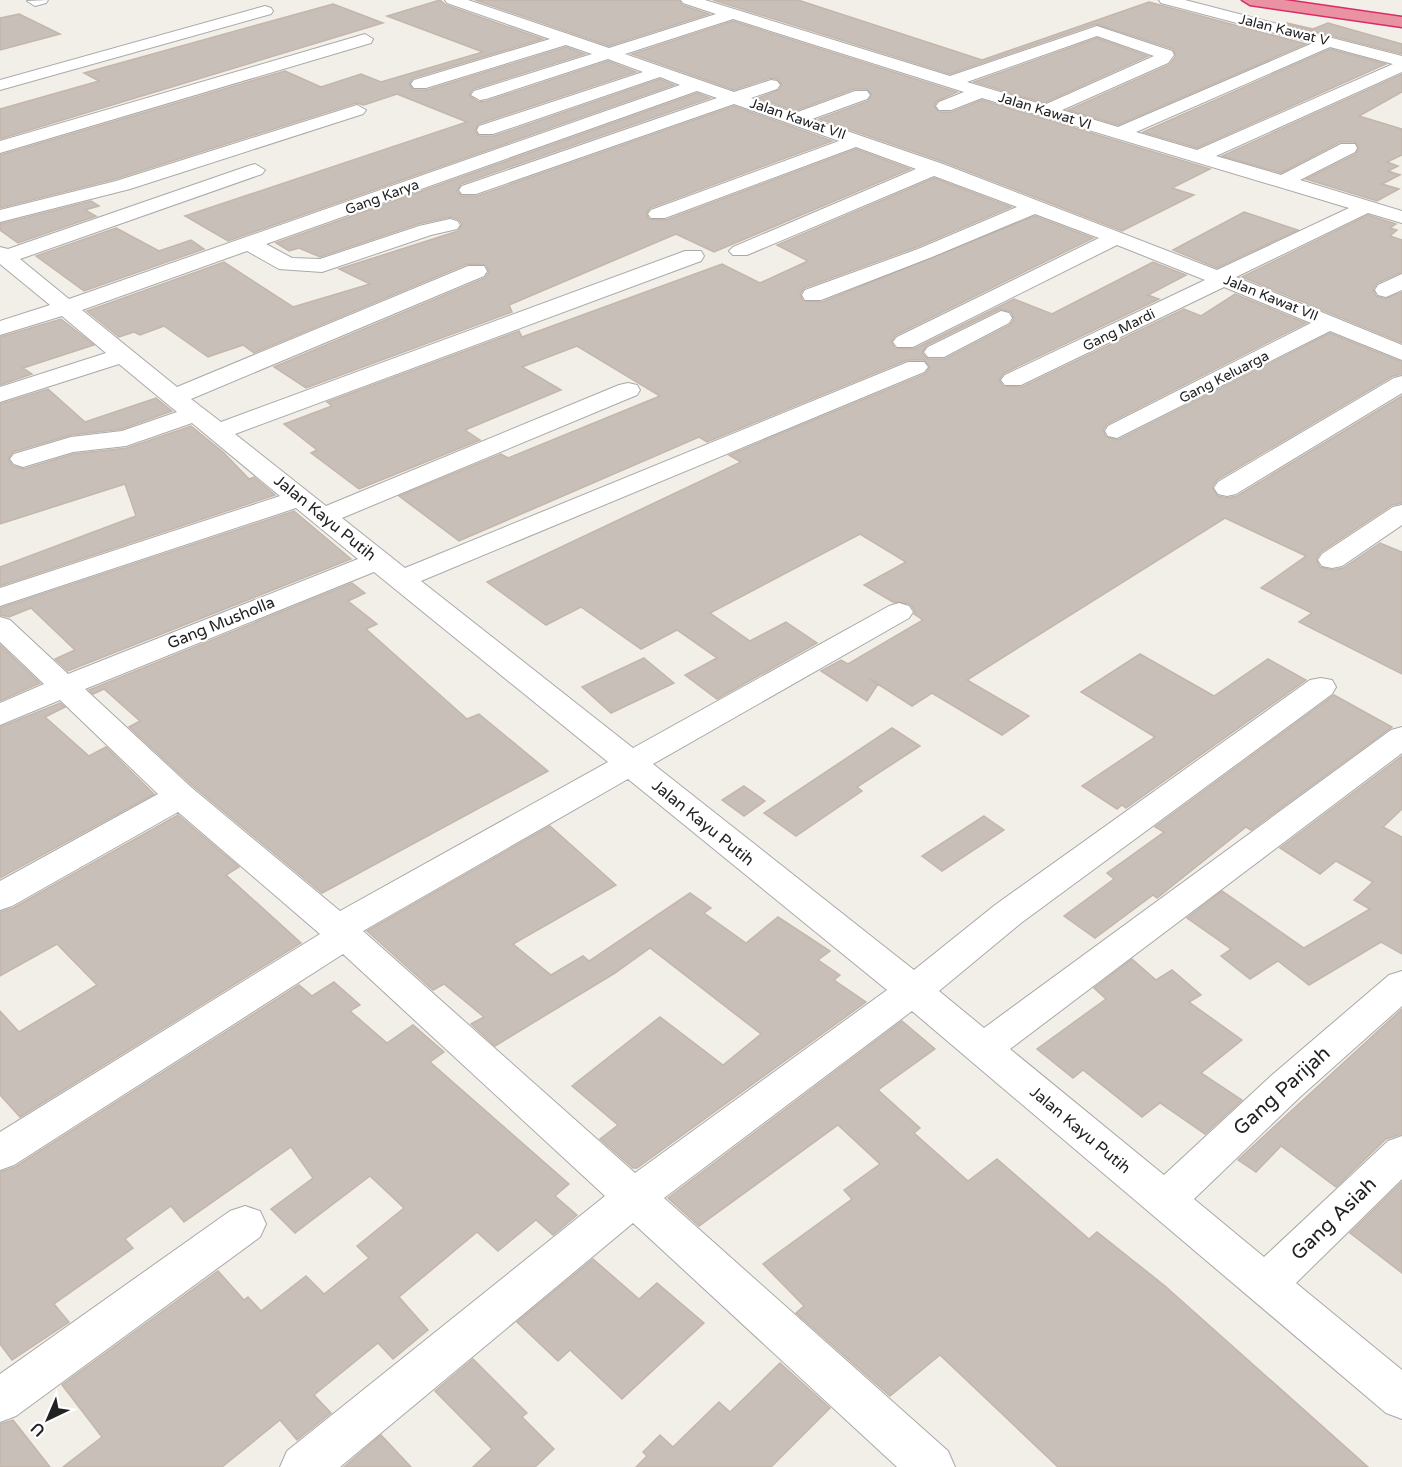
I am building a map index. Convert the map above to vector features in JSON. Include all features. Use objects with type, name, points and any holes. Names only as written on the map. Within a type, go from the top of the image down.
[{"type":"highway","points":[[1250,0],[1402,22]]},
{"type":"highway","points":[[1278,0],[1402,22]]},
{"type":"highway","points":[[1326,0],[1402,13]]},
{"type":"street","name":"Jalan Kawat VII","points":[[453,0],[798,118],[936,168],[1140,245],[1402,353]]},
{"type":"street","name":"Jalan Kawat VI","points":[[689,0],[984,93],[1402,217]]},
{"type":"street","name":"Jalan Kawat V","points":[[1167,0],[1402,61]]},
{"type":"street","points":[[0,85],[265,10]]},
{"type":"street","points":[[480,95],[735,14]]},
{"type":"street","points":[[950,82],[1091,33],[1104,33],[1124,39],[1166,57],[1046,111]]},
{"type":"street","points":[[0,147],[365,39]]},
{"type":"street","points":[[420,84],[567,39]]},
{"type":"street","points":[[1103,48],[1124,39]]},
{"type":"street","points":[[1361,50],[1382,41]]},
{"type":"street","points":[[1119,133],[1329,42]]},
{"type":"street","points":[[640,64],[670,53]]},
{"type":"street","points":[[1200,156],[1402,66]]},
{"type":"street","points":[[486,130],[662,71]]},
{"type":"street","points":[[0,101],[79,80]]},
{"type":"street","name":"Gang Karya","points":[[0,328],[65,308],[699,84]]},
{"type":"street","points":[[469,190],[771,85]]},
{"type":"street","points":[[945,106],[1009,86]]},
{"type":"street","points":[[798,118],[861,95]]},
{"type":"street","points":[[0,216],[123,184],[357,110]]},
{"type":"street","points":[[658,214],[859,140]]},
{"type":"street","points":[[1284,181],[1348,148]]},
{"type":"street","points":[[740,251],[936,168]]},
{"type":"street","points":[[3,255],[255,170]]},
{"type":"street","points":[[813,295],[925,253],[1036,206]]},
{"type":"street","name":"Gang Mardi","points":[[1013,380],[1368,206]]},
{"type":"street","points":[[250,243],[287,264],[322,267],[423,231],[450,225]]},
{"type":"street","points":[[905,342],[1118,237]]},
{"type":"street","name":"Gang Musholla","points":[[0,715],[64,686],[389,570],[926,359],[1140,245]]},
{"type":"street","name":"Jalan Kayu Putih","points":[[3,255],[122,355],[983,1049],[1402,1398]]},
{"type":"street","points":[[23,459],[70,445],[126,438],[693,256]]},
{"type":"street","points":[[195,414],[476,271]]},
{"type":"street","name":"Gang Keluarga","points":[[1116,431],[1330,322]]},
{"type":"street","points":[[0,394],[122,355]]},
{"type":"street","points":[[1227,488],[1402,383]]},
{"type":"street","points":[[0,597],[311,507],[628,390]]},
{"type":"street","points":[[1332,560],[1402,513]]},
{"type":"street","points":[[0,1153],[341,932],[628,763],[898,612]]},
{"type":"street","points":[[0,626],[180,796],[341,932],[931,1467]]},
{"type":"street","points":[[304,1467],[634,1197],[962,954],[1008,914],[1321,687]]},
{"type":"street","points":[[983,1049],[1402,737]]},
{"type":"street","points":[[0,897],[180,796]]},
{"type":"street","name":"Gang Parijah","points":[[1165,1200],[1286,1086],[1402,985]]},
{"type":"street","name":"Gang Asiah","points":[[1265,1284],[1402,1153]]},
{"type":"street","points":[[0,1401],[244,1224]]},
{"type":"building","points":[[440,0],[446,5],[543,39],[413,78],[409,84],[414,90],[427,90],[566,47],[585,54],[473,89],[469,95],[479,102],[487,101],[608,61],[636,72],[478,124],[475,131],[479,136],[494,136],[660,79],[674,85],[228,241],[185,216],[467,122],[397,94],[364,105],[356,103],[115,179],[0,208],[0,155],[285,71],[321,87],[361,74],[381,82],[483,52],[387,16]]},
{"type":"building","points":[[475,0],[679,0],[682,5],[709,14],[609,46]]},
{"type":"building","points":[[713,0],[798,0],[982,60],[1149,2],[1306,44],[1118,125],[1068,110],[1169,65],[1176,56],[1173,49],[1096,24],[950,74]]},
{"type":"building","points":[[333,4],[383,23],[0,139],[0,109],[99,81],[84,73]]},
{"type":"building","points":[[19,14],[60,34],[0,50],[0,18]]},
{"type":"building","points":[[733,21],[957,92],[937,101],[934,106],[939,112],[952,112],[982,100],[1210,169],[1172,188],[1194,195],[1122,231],[944,162],[819,119],[868,101],[872,95],[867,89],[854,89],[795,111],[758,98],[779,90],[782,85],[777,79],[770,78],[734,90],[632,54]]},
{"type":"building","points":[[1328,23],[1402,44],[1402,54],[1285,24],[1313,29]]},
{"type":"building","points":[[1097,38],[1148,56],[1044,103],[974,82]]},
{"type":"building","points":[[1330,49],[1386,64],[1197,148],[1143,132]]},
{"type":"building","points":[[1402,74],[1402,92],[1359,116],[1402,129],[1402,155],[1387,162],[1398,166],[1388,171],[1400,175],[1382,184],[1399,189],[1377,201],[1306,179],[1356,154],[1359,147],[1355,142],[1340,142],[1281,173],[1222,156]]},
{"type":"building","points":[[697,93],[710,98],[461,184],[457,191],[462,196],[477,196],[734,106],[832,141],[650,208],[646,214],[649,219],[666,220],[856,149],[910,169],[714,252],[676,234],[509,305],[512,312],[306,388],[274,367],[485,278],[489,272],[486,265],[467,264],[254,353],[243,345],[208,357],[164,326],[140,335],[134,332],[119,337],[87,311],[224,262],[293,307],[370,284],[339,269],[458,231],[462,224],[458,219],[450,217],[418,224],[320,257],[299,248],[289,251],[276,243]]},
{"type":"building","points":[[934,178],[1011,207],[917,247],[804,288],[800,294],[803,301],[822,302],[1035,216],[1093,238],[896,335],[891,342],[895,348],[914,349],[1014,299],[1052,314],[1153,262],[1186,275],[1148,295],[1159,299],[1004,373],[999,380],[1003,386],[1022,387],[1184,309],[1201,316],[1235,294],[1306,323],[1107,424],[1103,430],[1106,437],[1118,440],[1330,333],[1402,362],[1402,374],[1393,376],[1217,480],[1212,487],[1218,496],[1227,498],[1237,496],[1402,396],[1402,503],[1392,505],[1321,552],[1316,559],[1320,567],[1332,570],[1343,568],[1380,543],[1402,552],[1402,674],[1299,622],[1312,613],[1261,588],[1306,556],[1225,518],[967,680],[1029,716],[1002,735],[932,693],[912,706],[878,684],[867,701],[821,671],[841,660],[848,664],[923,620],[914,614],[915,611],[910,604],[893,602],[864,585],[906,562],[860,534],[710,613],[750,641],[786,622],[817,643],[717,699],[685,675],[717,658],[677,630],[641,649],[581,607],[546,625],[487,582],[741,462],[729,455],[925,374],[930,367],[924,360],[907,360],[707,442],[699,437],[459,541],[399,496],[501,454],[508,458],[660,396],[577,346],[522,367],[561,390],[465,430],[480,440],[359,489],[311,453],[317,450],[284,424],[332,406],[327,402],[519,331],[522,337],[722,264],[760,283],[808,261],[777,245]],"holes":[[[1000,309],[1011,312],[1014,319],[1010,325],[945,359],[928,359],[922,353],[927,345]]]},
{"type":"building","points":[[91,201],[99,206],[85,210],[96,216],[18,243],[0,230],[0,224]]},
{"type":"building","points":[[1244,212],[1298,230],[1217,268],[1173,250]]},
{"type":"building","points":[[1368,215],[1396,224],[1390,228],[1397,230],[1390,236],[1402,240],[1402,272],[1377,283],[1373,289],[1376,296],[1385,299],[1402,292],[1402,343],[1242,277]]},
{"type":"building","points":[[116,228],[159,251],[191,240],[204,249],[84,291],[36,256]]},
{"type":"building","points":[[61,319],[94,345],[23,368],[32,374],[0,385],[0,337]]},
{"type":"building","points":[[48,389],[85,422],[156,398],[172,411],[122,429],[71,435],[13,452],[8,459],[13,466],[24,469],[73,454],[127,448],[191,426],[223,452],[249,479],[254,477],[275,495],[0,586],[0,567],[136,516],[125,484],[0,524],[0,404]]},
{"type":"building","points":[[294,511],[351,559],[68,671],[55,659],[75,650],[31,608],[9,617],[0,615],[0,608]]},
{"type":"building","points":[[352,583],[365,593],[348,601],[377,624],[366,629],[467,719],[479,714],[548,771],[322,893],[193,786],[129,727],[140,721],[104,689],[93,694],[89,690]]},
{"type":"building","points":[[0,645],[40,683],[0,701]]},
{"type":"building","points":[[1140,654],[1214,696],[1268,659],[1306,680],[1126,808],[1122,805],[1117,809],[1082,786],[1155,737],[1081,692]]},
{"type":"building","points":[[644,658],[674,683],[611,713],[582,687]]},
{"type":"building","points":[[1334,695],[1392,727],[1251,830],[1246,827],[1157,898],[1153,895],[1095,938],[1064,916],[1114,879],[1107,873],[1164,832],[1155,827]]},
{"type":"building","points":[[60,703],[65,707],[45,717],[89,756],[106,747],[154,794],[0,878],[0,727]]},
{"type":"building","points":[[892,728],[920,746],[857,787],[862,791],[796,836],[764,813]]},
{"type":"building","points":[[1402,756],[1402,809],[1383,827],[1402,837],[1402,954],[1381,942],[1309,985],[1278,961],[1250,979],[1221,956],[1231,949],[1187,918],[1222,891],[1304,948],[1370,909],[1354,900],[1373,882],[1336,861],[1320,874],[1280,848]]},
{"type":"building","points":[[744,786],[765,801],[744,816],[722,800]]},
{"type":"building","points":[[178,815],[239,867],[226,875],[301,943],[20,1117],[0,1095],[0,1011],[19,1032],[97,985],[57,944],[0,976],[0,912],[13,908]]},
{"type":"building","points":[[984,816],[1004,830],[942,871],[922,856]]},
{"type":"building","points":[[550,826],[616,885],[513,944],[551,975],[583,956],[589,961],[690,893],[711,908],[704,913],[746,943],[778,917],[830,951],[818,960],[840,975],[834,980],[866,1002],[637,1168],[633,1168],[600,1139],[618,1125],[572,1086],[660,1017],[723,1065],[761,1034],[650,948],[615,973],[495,1046],[471,1024],[484,1017],[444,984],[433,990],[367,931]]},
{"type":"building","points":[[1132,959],[1156,980],[1172,970],[1201,995],[1189,1002],[1242,1040],[1201,1073],[1242,1100],[1205,1134],[1160,1103],[1142,1117],[1083,1070],[1073,1078],[1037,1049],[1106,999],[1094,988]]},
{"type":"building","points":[[334,982],[360,1005],[350,1011],[387,1043],[413,1025],[444,1052],[430,1062],[569,1184],[555,1196],[577,1215],[553,1235],[536,1220],[498,1251],[477,1232],[399,1297],[428,1330],[393,1359],[378,1343],[314,1395],[331,1413],[297,1440],[280,1420],[222,1467],[63,1467],[102,1437],[62,1385],[218,1271],[244,1300],[248,1297],[261,1311],[306,1276],[324,1294],[369,1258],[357,1246],[404,1208],[370,1176],[295,1233],[271,1209],[313,1178],[291,1147],[184,1222],[171,1206],[125,1239],[133,1248],[54,1304],[69,1322],[12,1360],[0,1344],[0,1172],[15,1167],[299,985],[312,996]]},
{"type":"building","points":[[1402,1009],[1402,1134],[1386,1139],[1336,1187],[1281,1146],[1256,1172],[1238,1160]]},
{"type":"building","points":[[902,1021],[935,1049],[878,1090],[920,1128],[914,1133],[968,1181],[997,1159],[1089,1239],[1097,1232],[1165,1286],[1368,1467],[1058,1467],[940,1355],[890,1396],[796,1313],[804,1306],[763,1264],[852,1199],[844,1190],[880,1164],[838,1125],[699,1226],[668,1198]]},
{"type":"building","points":[[1402,1182],[1402,1273],[1350,1233]]},
{"type":"building","points":[[593,1259],[639,1299],[657,1283],[704,1323],[622,1399],[570,1350],[558,1361],[517,1322]]},
{"type":"building","points":[[473,1359],[527,1413],[522,1417],[554,1449],[535,1467],[473,1467],[492,1449],[435,1391]]},
{"type":"building","points":[[780,1363],[830,1408],[771,1467],[636,1467],[647,1456],[643,1452],[660,1435],[673,1447],[719,1402],[730,1412]]},
{"type":"building","points":[[13,1420],[50,1467],[0,1467],[0,1424]]},
{"type":"building","points":[[381,1435],[411,1467],[344,1467]]}]
